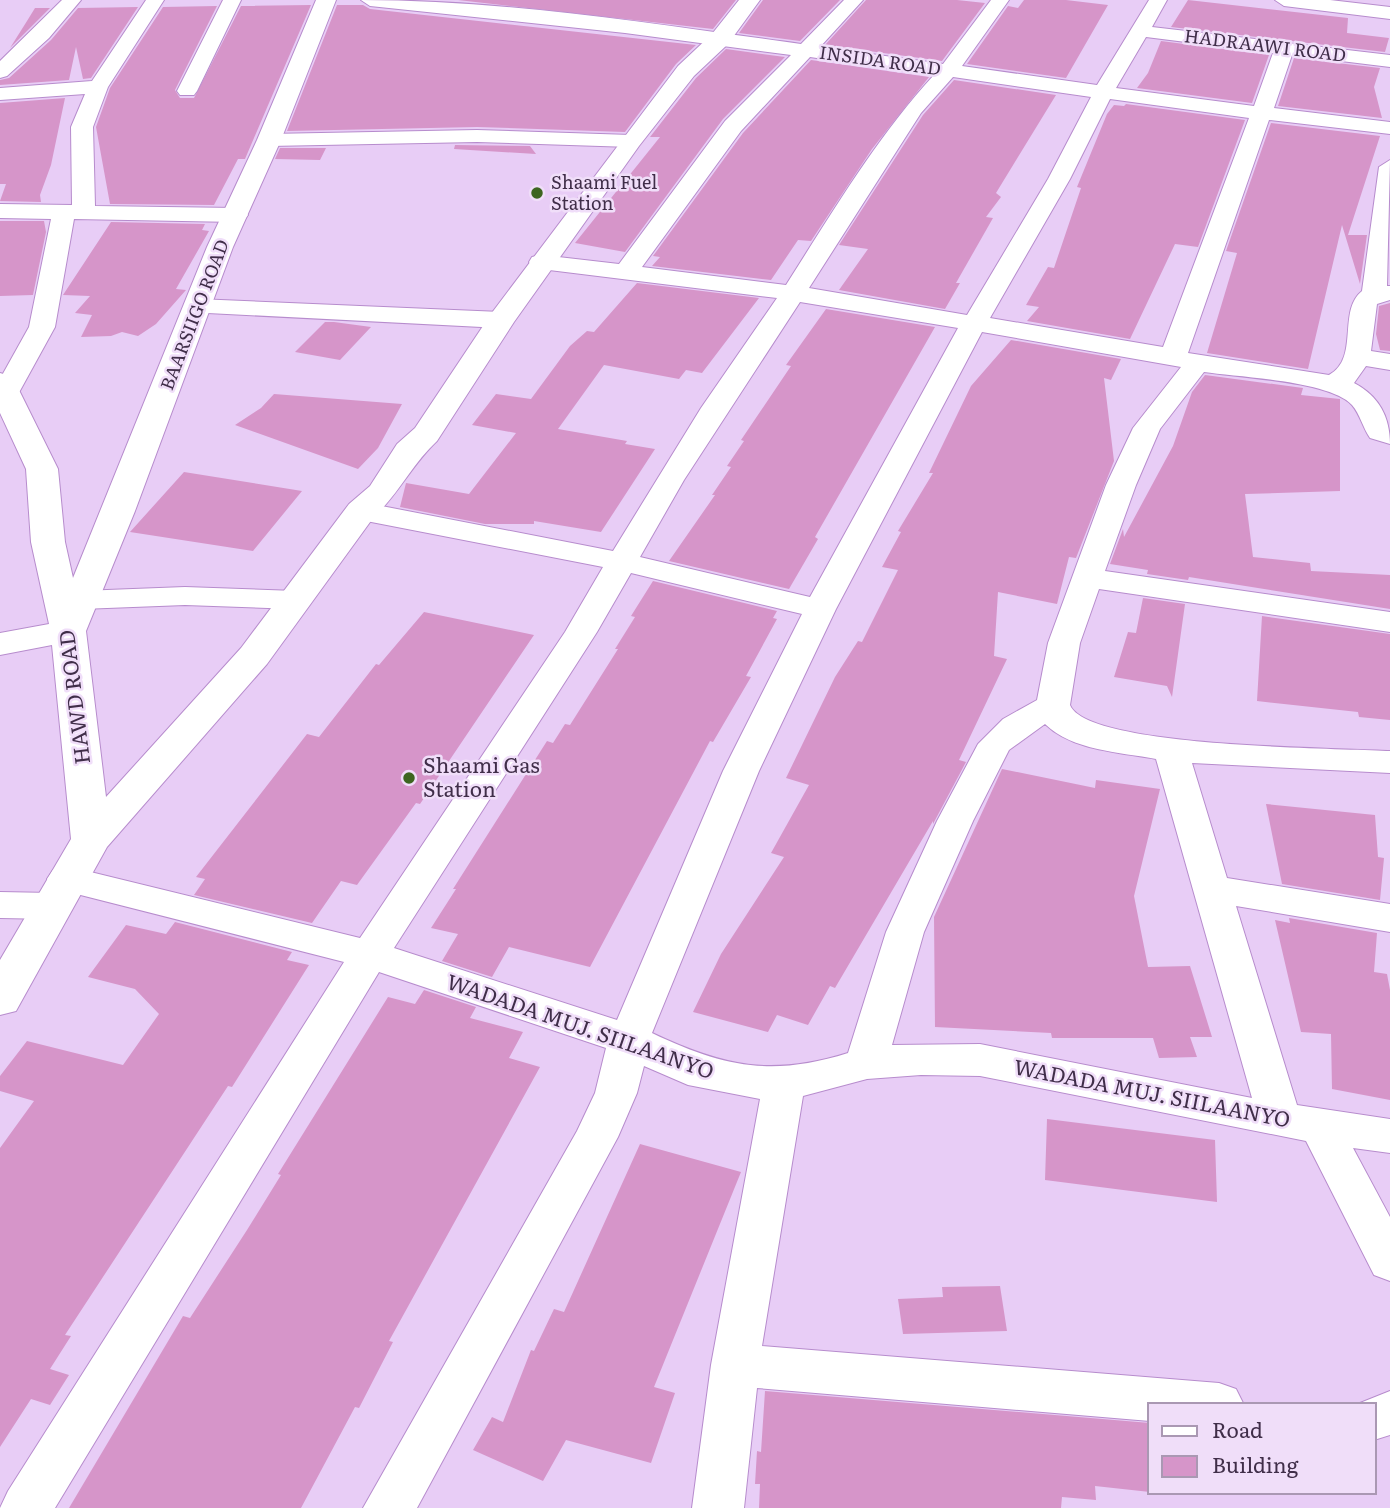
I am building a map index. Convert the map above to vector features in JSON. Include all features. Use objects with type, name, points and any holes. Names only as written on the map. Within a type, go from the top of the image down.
[{"type":"street","points":[[0,72],[43,34],[72,0]]},
{"type":"street","points":[[3,387],[42,327],[74,213],[82,127],[98,88],[155,0]]},
{"type":"street","points":[[187,91],[232,0]]},
{"type":"street","name":"BAARSIIGO ROAD","points":[[75,616],[120,511],[220,247],[269,140],[326,0]]},
{"type":"street","name":"INSIDA ROAD","points":[[370,0],[528,7],[720,39],[1103,93],[1390,128]]},
{"type":"street","points":[[0,999],[59,892],[92,839],[254,656],[361,511],[382,492],[408,451],[426,434],[541,262],[631,141],[686,71],[720,39],[750,0]]},
{"type":"street","points":[[627,271],[733,126],[853,0]]},
{"type":"street","points":[[26,1508],[372,955],[413,885],[581,632],[624,562],[669,480],[914,109],[949,71],[1000,0]]},
{"type":"street","points":[[389,1508],[596,1136],[616,1093],[629,1040],[741,771],[820,608],[944,375],[1158,0]]},
{"type":"street","points":[[1284,0],[1390,13]]},
{"type":"street","name":"HADRAAWI ROAD","points":[[1141,31],[1390,61]]},
{"type":"street","points":[[1285,48],[1229,209],[1184,361],[1147,428],[1121,485],[1064,643],[1053,705],[1058,718],[1068,726],[1091,736],[1171,751],[1390,762]]},
{"type":"street","points":[[0,94],[98,88]]},
{"type":"street","points":[[269,140],[477,136],[631,141]]},
{"type":"street","points":[[1335,383],[1354,368],[1365,301],[1382,293],[1390,167]]},
{"type":"street","points":[[0,211],[236,215]]},
{"type":"street","points":[[541,262],[794,293],[1184,361],[1335,383],[1356,394],[1366,403],[1380,432],[1390,436]]},
{"type":"street","points":[[197,307],[501,320]]},
{"type":"street","points":[[1355,357],[1390,362]]},
{"type":"street","name":"HAWD ROAD","points":[[3,387],[42,469],[48,542],[75,616],[92,839]]},
{"type":"street","points":[[361,511],[624,562],[820,608]]},
{"type":"street","points":[[1088,578],[1390,622]]},
{"type":"street","points":[[0,643],[75,616],[185,596],[296,600]]},
{"type":"street","points":[[866,1063],[905,932],[989,755],[995,744],[1015,727],[1053,705]]},
{"type":"street","points":[[1171,751],[1211,889],[1300,1123],[1390,1261]]},
{"type":"street","points":[[1211,889],[1390,918]]},
{"type":"street","name":"WADADA MUJ. SIILAANYO","points":[[0,905],[59,892],[372,955],[629,1040],[688,1069],[740,1082],[783,1084],[866,1063],[921,1059],[980,1060],[1300,1123],[1390,1136]]},
{"type":"street","points":[[718,1508],[735,1365],[783,1084]]},
{"type":"street","points":[[735,1365],[1195,1403]]},
{"type":"building","points":[[458,0],[736,0],[713,29]]},
{"type":"building","points":[[763,0],[840,0],[800,41],[739,33]]},
{"type":"building","points":[[866,0],[957,0],[985,3],[942,61],[825,45]]},
{"type":"building","points":[[1024,0],[1066,0],[1108,5],[1066,78],[967,64],[1008,6],[1018,8]]},
{"type":"building","points":[[1188,0],[1348,18],[1347,33],[1389,38],[1385,52],[1171,27]]},
{"type":"building","points":[[311,5],[245,159],[238,159],[214,205],[110,204],[96,127],[110,88],[163,7],[217,6],[175,90],[180,98],[194,98],[241,6]]},
{"type":"building","points":[[337,5],[363,5],[370,9],[696,45],[676,64],[625,132],[477,127],[287,131]]},
{"type":"building","points":[[138,7],[91,78],[83,79],[76,47],[69,80],[0,85],[0,80],[9,78],[51,40],[78,8]]},
{"type":"building","points":[[35,8],[50,8],[10,48],[27,21]]},
{"type":"building","points":[[1161,41],[1269,55],[1252,103],[1137,88],[1148,73]]},
{"type":"building","points":[[726,49],[785,57],[723,119],[625,252],[575,243],[660,137],[650,137],[696,78]]},
{"type":"building","points":[[1294,58],[1380,68],[1374,87],[1382,118],[1278,106]]},
{"type":"building","points":[[811,60],[929,77],[872,149],[811,241],[798,240],[771,280],[652,266],[660,257],[653,256],[743,133]]},
{"type":"building","points":[[954,80],[1056,95],[996,193],[1001,197],[986,217],[993,218],[956,283],[960,283],[945,309],[839,290],[868,249],[839,245],[923,115]]},
{"type":"building","points":[[65,98],[51,165],[40,195],[41,202],[0,201],[6,184],[0,184],[0,103]]},
{"type":"building","points":[[1126,104],[1245,120],[1198,247],[1175,244],[1130,339],[1027,321],[1039,307],[1026,305],[1048,267],[1054,268],[1081,188],[1077,187],[1107,114],[1114,105]]},
{"type":"building","points":[[1271,123],[1380,136],[1348,235],[1367,235],[1360,284],[1342,225],[1308,369],[1207,353],[1237,253],[1226,251]]},
{"type":"building","points":[[455,145],[530,146],[536,154],[454,149]]},
{"type":"building","points":[[280,148],[326,148],[320,160],[275,159]]},
{"type":"building","points":[[0,221],[44,221],[46,232],[33,295],[0,296]]},
{"type":"building","points":[[111,222],[205,224],[202,230],[209,231],[176,289],[186,290],[156,324],[138,336],[122,332],[111,336],[81,337],[92,315],[75,313],[90,296],[63,295]]},
{"type":"building","points":[[637,283],[759,298],[702,373],[686,370],[679,379],[604,365],[558,429],[627,441],[625,444],[655,449],[601,532],[534,521],[534,524],[485,524],[400,507],[406,483],[469,494],[516,433],[472,425],[496,394],[531,399],[570,346],[587,331],[594,332]]},
{"type":"building","points":[[1390,303],[1390,351],[1380,350],[1376,334],[1379,306]]},
{"type":"building","points":[[826,309],[935,327],[815,537],[818,539],[789,589],[669,561],[715,495],[712,495],[731,467],[727,466],[744,441],[741,440],[791,366],[786,365]]},
{"type":"building","points":[[325,322],[371,327],[340,360],[295,352]]},
{"type":"building","points":[[1011,340],[1121,359],[1111,380],[1104,378],[1114,461],[1076,558],[1069,557],[1057,604],[998,592],[994,656],[1007,659],[959,760],[966,762],[933,824],[933,821],[835,988],[830,986],[808,1025],[777,1015],[768,1032],[693,1012],[721,954],[784,857],[771,853],[809,785],[786,778],[835,677],[858,641],[862,642],[898,570],[882,567],[901,532],[898,531],[933,473],[929,473],[971,386]]},
{"type":"building","points":[[1205,375],[1303,388],[1301,395],[1340,399],[1340,491],[1245,494],[1253,557],[1310,563],[1311,571],[1390,575],[1390,609],[1189,577],[1188,580],[1147,574],[1148,570],[1110,564],[1123,529],[1124,537],[1173,446],[1192,392]]},
{"type":"building","points":[[274,394],[402,404],[378,448],[358,469],[235,425],[261,408]]},
{"type":"building","points":[[184,472],[302,491],[253,551],[130,532]]},
{"type":"building","points":[[653,581],[777,611],[773,618],[777,619],[746,676],[751,677],[713,742],[710,741],[590,967],[509,947],[492,977],[442,961],[458,934],[431,928],[547,741],[553,743],[565,724],[570,725],[618,649],[615,649],[635,617],[631,616]]},
{"type":"building","points":[[1143,598],[1185,604],[1172,697],[1167,686],[1114,677],[1128,632],[1136,633]]},
{"type":"building","points":[[424,612],[534,635],[420,804],[416,803],[357,885],[341,881],[312,923],[194,895],[205,879],[196,877],[307,734],[319,737],[376,664],[379,665]]},
{"type":"building","points":[[1262,616],[1390,634],[1390,720],[1359,717],[1358,712],[1257,701]]},
{"type":"building","points":[[1002,769],[1095,788],[1096,780],[1160,789],[1134,896],[1148,967],[1190,966],[1212,1037],[1190,1037],[1197,1057],[1159,1058],[1153,1038],[1052,1038],[1051,1033],[935,1027],[934,917]]},
{"type":"building","points":[[1266,804],[1375,815],[1378,857],[1384,858],[1380,900],[1282,884]]},
{"type":"building","points":[[1289,918],[1377,933],[1374,972],[1387,974],[1390,990],[1390,1100],[1332,1089],[1331,1034],[1301,1032],[1275,920],[1290,923]]},
{"type":"building","points":[[175,922],[292,952],[287,960],[309,965],[232,1087],[228,1086],[65,1335],[71,1336],[50,1369],[69,1375],[50,1405],[31,1399],[0,1447],[0,1148],[34,1101],[0,1091],[0,1076],[27,1041],[123,1065],[159,1014],[135,989],[88,977],[126,925],[166,934]]},
{"type":"building","points":[[424,990],[476,1007],[470,1018],[523,1032],[509,1058],[540,1067],[389,1341],[393,1342],[359,1408],[355,1407],[301,1508],[69,1508],[183,1316],[190,1318],[247,1230],[281,1175],[278,1174],[388,997],[415,1004]]},
{"type":"building","points":[[1047,1119],[1215,1140],[1217,1202],[1045,1180]]},
{"type":"building","points":[[640,1144],[741,1172],[654,1387],[675,1393],[651,1463],[566,1440],[543,1481],[473,1450],[492,1417],[503,1422],[531,1350],[534,1351],[554,1309],[564,1312]]},
{"type":"building","points":[[1000,1286],[1007,1331],[903,1334],[898,1299],[943,1297],[942,1287]]},
{"type":"building","points":[[765,1391],[1148,1423],[1148,1492],[1095,1486],[1096,1500],[1062,1497],[1061,1508],[759,1508],[760,1484],[755,1484],[757,1451],[761,1452]]},
{"type":"place","name":"Shaami Fuel Station","points":[[537,193]]},
{"type":"place","name":"Shaami Gas Station","points":[[409,778]]}]
